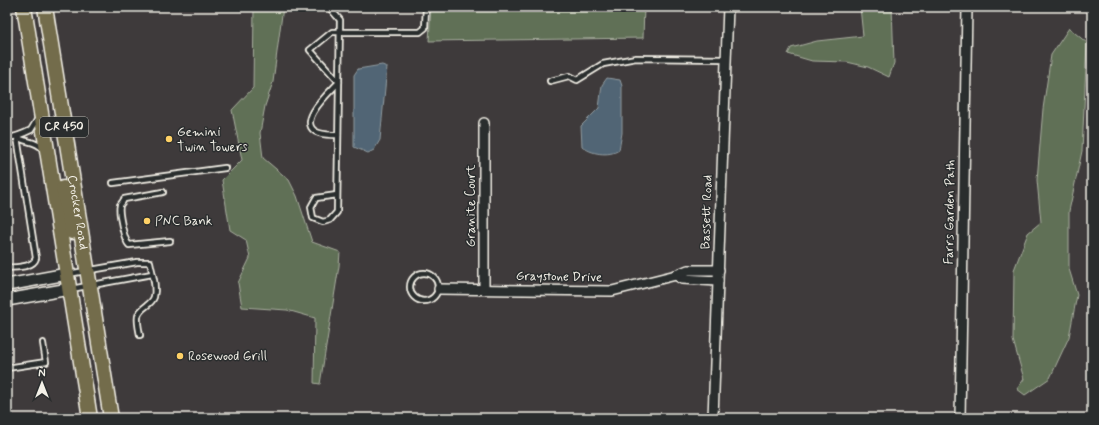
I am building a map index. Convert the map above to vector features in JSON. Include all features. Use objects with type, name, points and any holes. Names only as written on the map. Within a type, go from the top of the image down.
[{"type":"main road","name":"Crocker Road","points":[[24,7],[50,172],[77,272]]},
{"type":"main road","name":"Crocker Road","points":[[44,7],[79,287],[89,416]]},
{"type":"main road","points":[[77,272],[81,281],[79,287]]},
{"type":"main road","name":"Crocker Road","points":[[79,287],[107,390],[111,418]]},
{"type":"street","name":"Bassett Road","points":[[713,418],[728,7]]},
{"type":"street","name":"Farrs Garden Path","points":[[960,418],[967,7]]},
{"type":"street","name":"Granite Court","points":[[484,123],[484,289]]},
{"type":"street","name":"Graystone Drive","points":[[439,289],[612,291],[676,275],[688,270],[718,270]]},
{"type":"street","points":[[7,285],[77,272]]},
{"type":"street","points":[[676,275],[682,280],[718,281]]},
{"type":"street","points":[[7,300],[79,287]]},
{"type":"lane","points":[[329,7],[340,20],[337,212],[335,217],[323,222],[313,218],[311,207],[316,198],[337,194]]},
{"type":"lane","points":[[340,82],[310,50],[332,32],[340,30],[420,32],[425,28],[426,7]]},
{"type":"lane","points":[[550,81],[569,76],[577,80],[603,64],[636,58],[726,59]]},
{"type":"lane","points":[[338,135],[320,134],[314,131],[310,120],[315,108],[340,82]]},
{"type":"lane","points":[[7,138],[17,137],[22,133],[31,130],[34,126],[40,106]]},
{"type":"lane","points":[[17,137],[23,141],[35,142],[47,154]]},
{"type":"lane","points":[[7,268],[32,264],[35,261],[36,256],[17,137]]},
{"type":"lane","points":[[113,183],[225,168]]},
{"type":"lane","points":[[163,192],[128,198],[120,204],[126,242],[129,245],[135,246],[170,241]]},
{"type":"lane","points":[[77,272],[137,262],[150,262],[155,290],[154,298],[149,305],[141,310],[138,316],[140,335]]},
{"type":"lane","points":[[419,273],[427,274],[438,282],[439,289],[437,295],[430,300],[421,302],[414,299],[410,286],[413,278],[419,273]]},
{"type":"lane","points":[[79,287],[152,274]]},
{"type":"lane","points":[[7,368],[46,362],[43,343]]},
{"type":"green space","points":[[254,7],[283,7],[273,82],[265,106],[260,133],[263,158],[289,180],[297,196],[312,242],[340,252],[320,384],[314,383],[315,318],[287,310],[242,307],[238,283],[250,258],[246,240],[230,230],[222,180],[242,160],[232,110],[253,88]]},
{"type":"green space","points":[[431,7],[644,7],[643,38],[429,41]]},
{"type":"green space","points":[[860,7],[892,7],[894,63],[889,77],[868,67],[847,62],[812,61],[788,54],[791,48],[817,41],[863,36]]},
{"type":"green space","points":[[1069,28],[1087,43],[1082,151],[1069,211],[1069,269],[1077,295],[1069,337],[1050,378],[1025,395],[1017,389],[1024,379],[1013,340],[1014,270],[1028,233],[1041,222],[1037,180],[1043,109],[1051,55]]},
{"type":"water","points":[[382,65],[387,67],[380,140],[374,150],[368,153],[354,147],[354,75],[358,69]]},
{"type":"water","points":[[607,78],[620,80],[622,86],[622,133],[619,150],[600,154],[585,149],[582,146],[581,126],[599,108],[602,85]]},
{"type":"place","name":"Gemini Twin Towers","points":[[169,139]]},
{"type":"place","name":"PNC Bank","points":[[147,221]]},
{"type":"place","name":"Rosewood Grill","points":[[180,356]]}]
